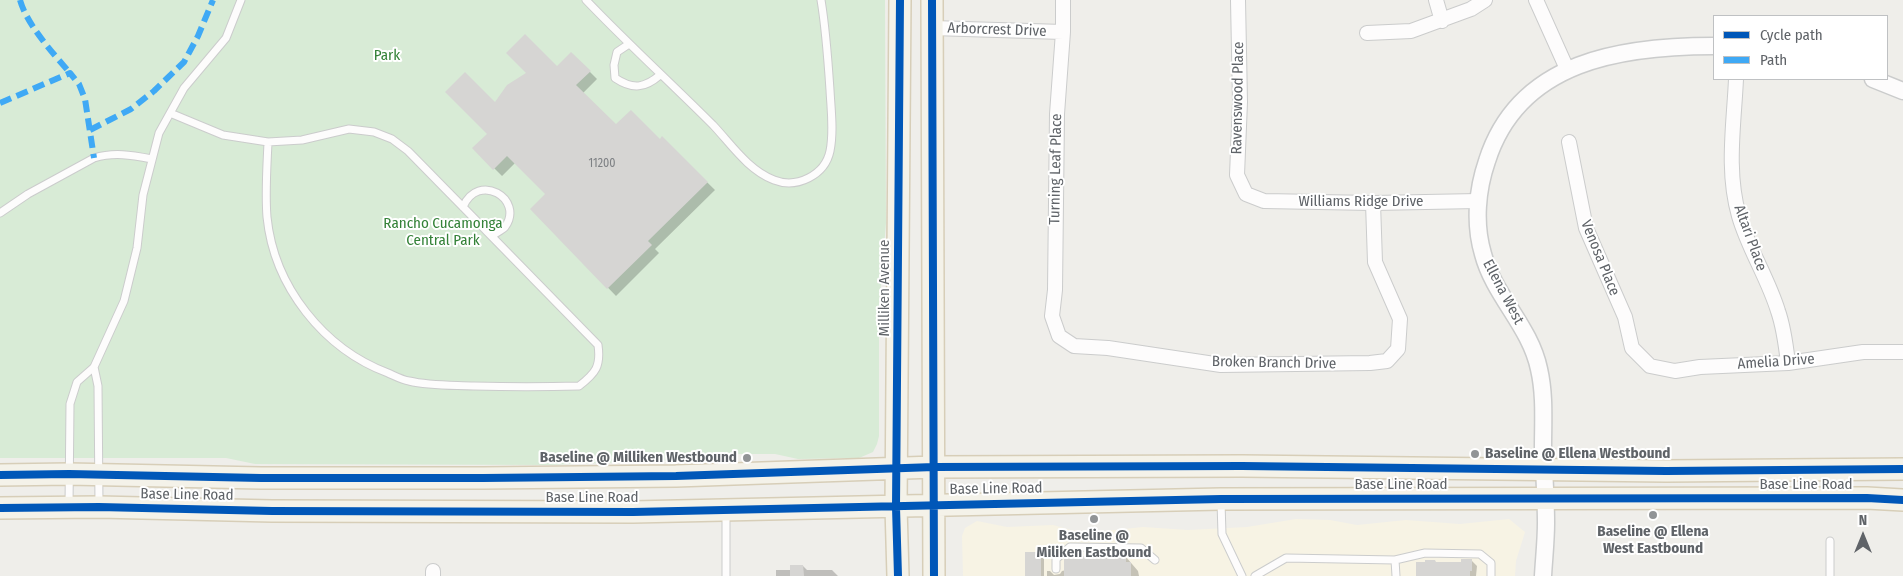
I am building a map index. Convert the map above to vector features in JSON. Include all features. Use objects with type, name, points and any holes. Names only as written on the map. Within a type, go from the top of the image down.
[{"type":"main road","name":"Milliken Avenue","points":[[898,576],[896,508],[900,0]]},
{"type":"main road","points":[[932,0],[934,576]]},
{"type":"main road","name":"Base Line Road","points":[[0,476],[69,474],[261,478],[483,478],[676,476],[934,467],[1242,466],[1544,470],[1903,469]]},
{"type":"main road","name":"Base Line Road","points":[[0,508],[272,511],[726,510],[896,508],[934,504],[1221,500],[1867,498],[1903,500]]},
{"type":"street","name":"Turning Leaf Place","points":[[1059,336],[1052,316],[1057,114],[1063,32],[1063,0]]},
{"type":"street","name":"Ravenswood Place","points":[[1238,0],[1240,102],[1236,175],[1246,194]]},
{"type":"street","points":[[1436,0],[1442,21]]},
{"type":"street","points":[[1367,33],[1411,31],[1471,9],[1485,0]]},
{"type":"street","points":[[1536,0],[1567,69]]},
{"type":"street","name":"Arborcrest Drive","points":[[932,28],[1063,32]]},
{"type":"street","name":"Ellena West","points":[[1543,576],[1546,522],[1543,395],[1539,367],[1531,345],[1491,276],[1483,254],[1479,234],[1478,201],[1481,178],[1489,153],[1499,132],[1516,107],[1537,88],[1567,69],[1608,56],[1644,49],[1713,46]]},
{"type":"street","name":"Altari Place","points":[[1736,80],[1732,160],[1733,188],[1739,217],[1778,311],[1788,363]]},
{"type":"street","points":[[1876,80],[1903,91]]},
{"type":"street","name":"Venosa Place","points":[[1569,142],[1586,228],[1625,317],[1632,348],[1650,366]]},
{"type":"street","name":"Williams Ridge Drive","points":[[1246,194],[1264,201],[1373,203],[1478,201]]},
{"type":"street","name":"Broken Branch Drive","points":[[1059,336],[1074,346],[1108,348],[1221,365],[1370,363],[1387,361],[1398,350],[1400,319],[1375,262],[1373,203]]},
{"type":"street","name":"Amelia Drive","points":[[1650,366],[1675,371],[1700,367],[1788,363],[1863,352],[1903,352]]},
{"type":"lane","points":[[69,508],[70,404],[77,382],[94,367],[124,301],[137,248],[143,195],[158,133],[184,88],[226,38],[241,0]]},
{"type":"lane","points":[[586,0],[754,168],[776,181],[789,183],[803,182],[825,165],[830,152],[832,139],[826,30],[821,0]]},
{"type":"lane","points":[[629,44],[617,52],[614,65],[615,78],[625,85],[640,86],[650,84],[660,74]]},
{"type":"lane","points":[[170,113],[223,135],[268,142],[302,140],[350,130],[374,132],[392,139],[408,151],[598,345],[600,359],[593,375],[579,386],[438,385],[408,381],[354,357],[328,337],[308,317],[282,275],[272,245],[267,218],[268,142]]},
{"type":"lane","points":[[0,213],[28,194],[94,158],[105,154],[122,153],[152,159]]},
{"type":"lane","points":[[463,207],[467,199],[479,191],[490,189],[500,193],[507,203],[509,215],[505,227],[492,236]]},
{"type":"lane","points":[[94,367],[98,386],[99,508]]},
{"type":"lane","points":[[1221,500],[1222,534],[1242,576]]},
{"type":"lane","points":[[726,510],[726,576]]},
{"type":"lane","points":[[1830,540],[1830,576]]},
{"type":"lane","points":[[1056,570],[1056,559],[1070,547],[1141,548],[1155,560]]},
{"type":"lane","points":[[1255,576],[1286,558],[1395,560],[1425,553],[1480,554],[1491,563],[1491,576]]},
{"type":"lane","points":[[1395,560],[1396,576]]},
{"type":"shaded area","points":[[1296,519],[1330,520],[1357,525],[1406,520],[1460,524],[1509,519],[1525,532],[1516,561],[1515,576],[963,576],[962,536],[965,528],[977,521],[1007,527],[1053,525],[1071,530],[1095,532],[1143,527],[1188,530],[1247,527]]},
{"type":"green space","name":"Rancho Cucamonga Central Park","points":[[0,0],[885,0],[886,223],[879,307],[879,436],[873,452],[859,458],[798,459],[775,454],[714,454],[682,460],[547,465],[255,464],[226,458],[0,458]]},
{"type":"building","points":[[525,34],[557,66],[571,52],[591,71],[576,85],[616,124],[631,110],[660,139],[662,136],[708,182],[648,241],[652,245],[607,289],[530,209],[545,194],[507,156],[493,170],[472,148],[487,134],[445,92],[465,72],[495,102],[507,85],[526,73],[506,53]]},
{"type":"building","points":[[1025,552],[1041,552],[1041,576],[1025,576]]},
{"type":"building","points":[[1112,553],[1126,556],[1126,562],[1131,562],[1131,576],[1064,576],[1064,559],[1067,556],[1086,556],[1086,554]]},
{"type":"building","points":[[1461,559],[1472,559],[1470,576],[1416,576],[1416,562],[1435,560],[1436,562],[1461,562]]},
{"type":"building","points":[[790,565],[803,565],[804,576],[790,576]]},
{"type":"marked path","points":[[20,0],[34,29],[70,73]]},
{"type":"marked path","points":[[90,130],[131,109],[154,91],[184,62],[198,36],[213,0]]},
{"type":"marked path","points":[[0,103],[70,73],[79,84],[85,99],[94,158]]},
{"type":"cycle path","points":[[898,576],[896,507],[900,0]]},
{"type":"cycle path","points":[[932,0],[934,576]]},
{"type":"cycle path","points":[[0,475],[483,478],[676,476],[934,467],[1242,466],[1666,471],[1903,469]]},
{"type":"cycle path","points":[[0,508],[99,507],[272,511],[633,512],[1221,499],[1867,498],[1903,500]]},
{"type":"place","name":"Baseline @ Ellena Westbound","points":[[1475,454]]},
{"type":"place","name":"Baseline @ Milliken Westbound","points":[[747,458]]},
{"type":"place","name":"Baseline @ Ellena West Eastbound","points":[[1653,515]]},
{"type":"place","name":"Baseline @ Miliken Eastbound","points":[[1094,519]]},
{"type":"park label","name":"Park","points":[[387,56]]}]
